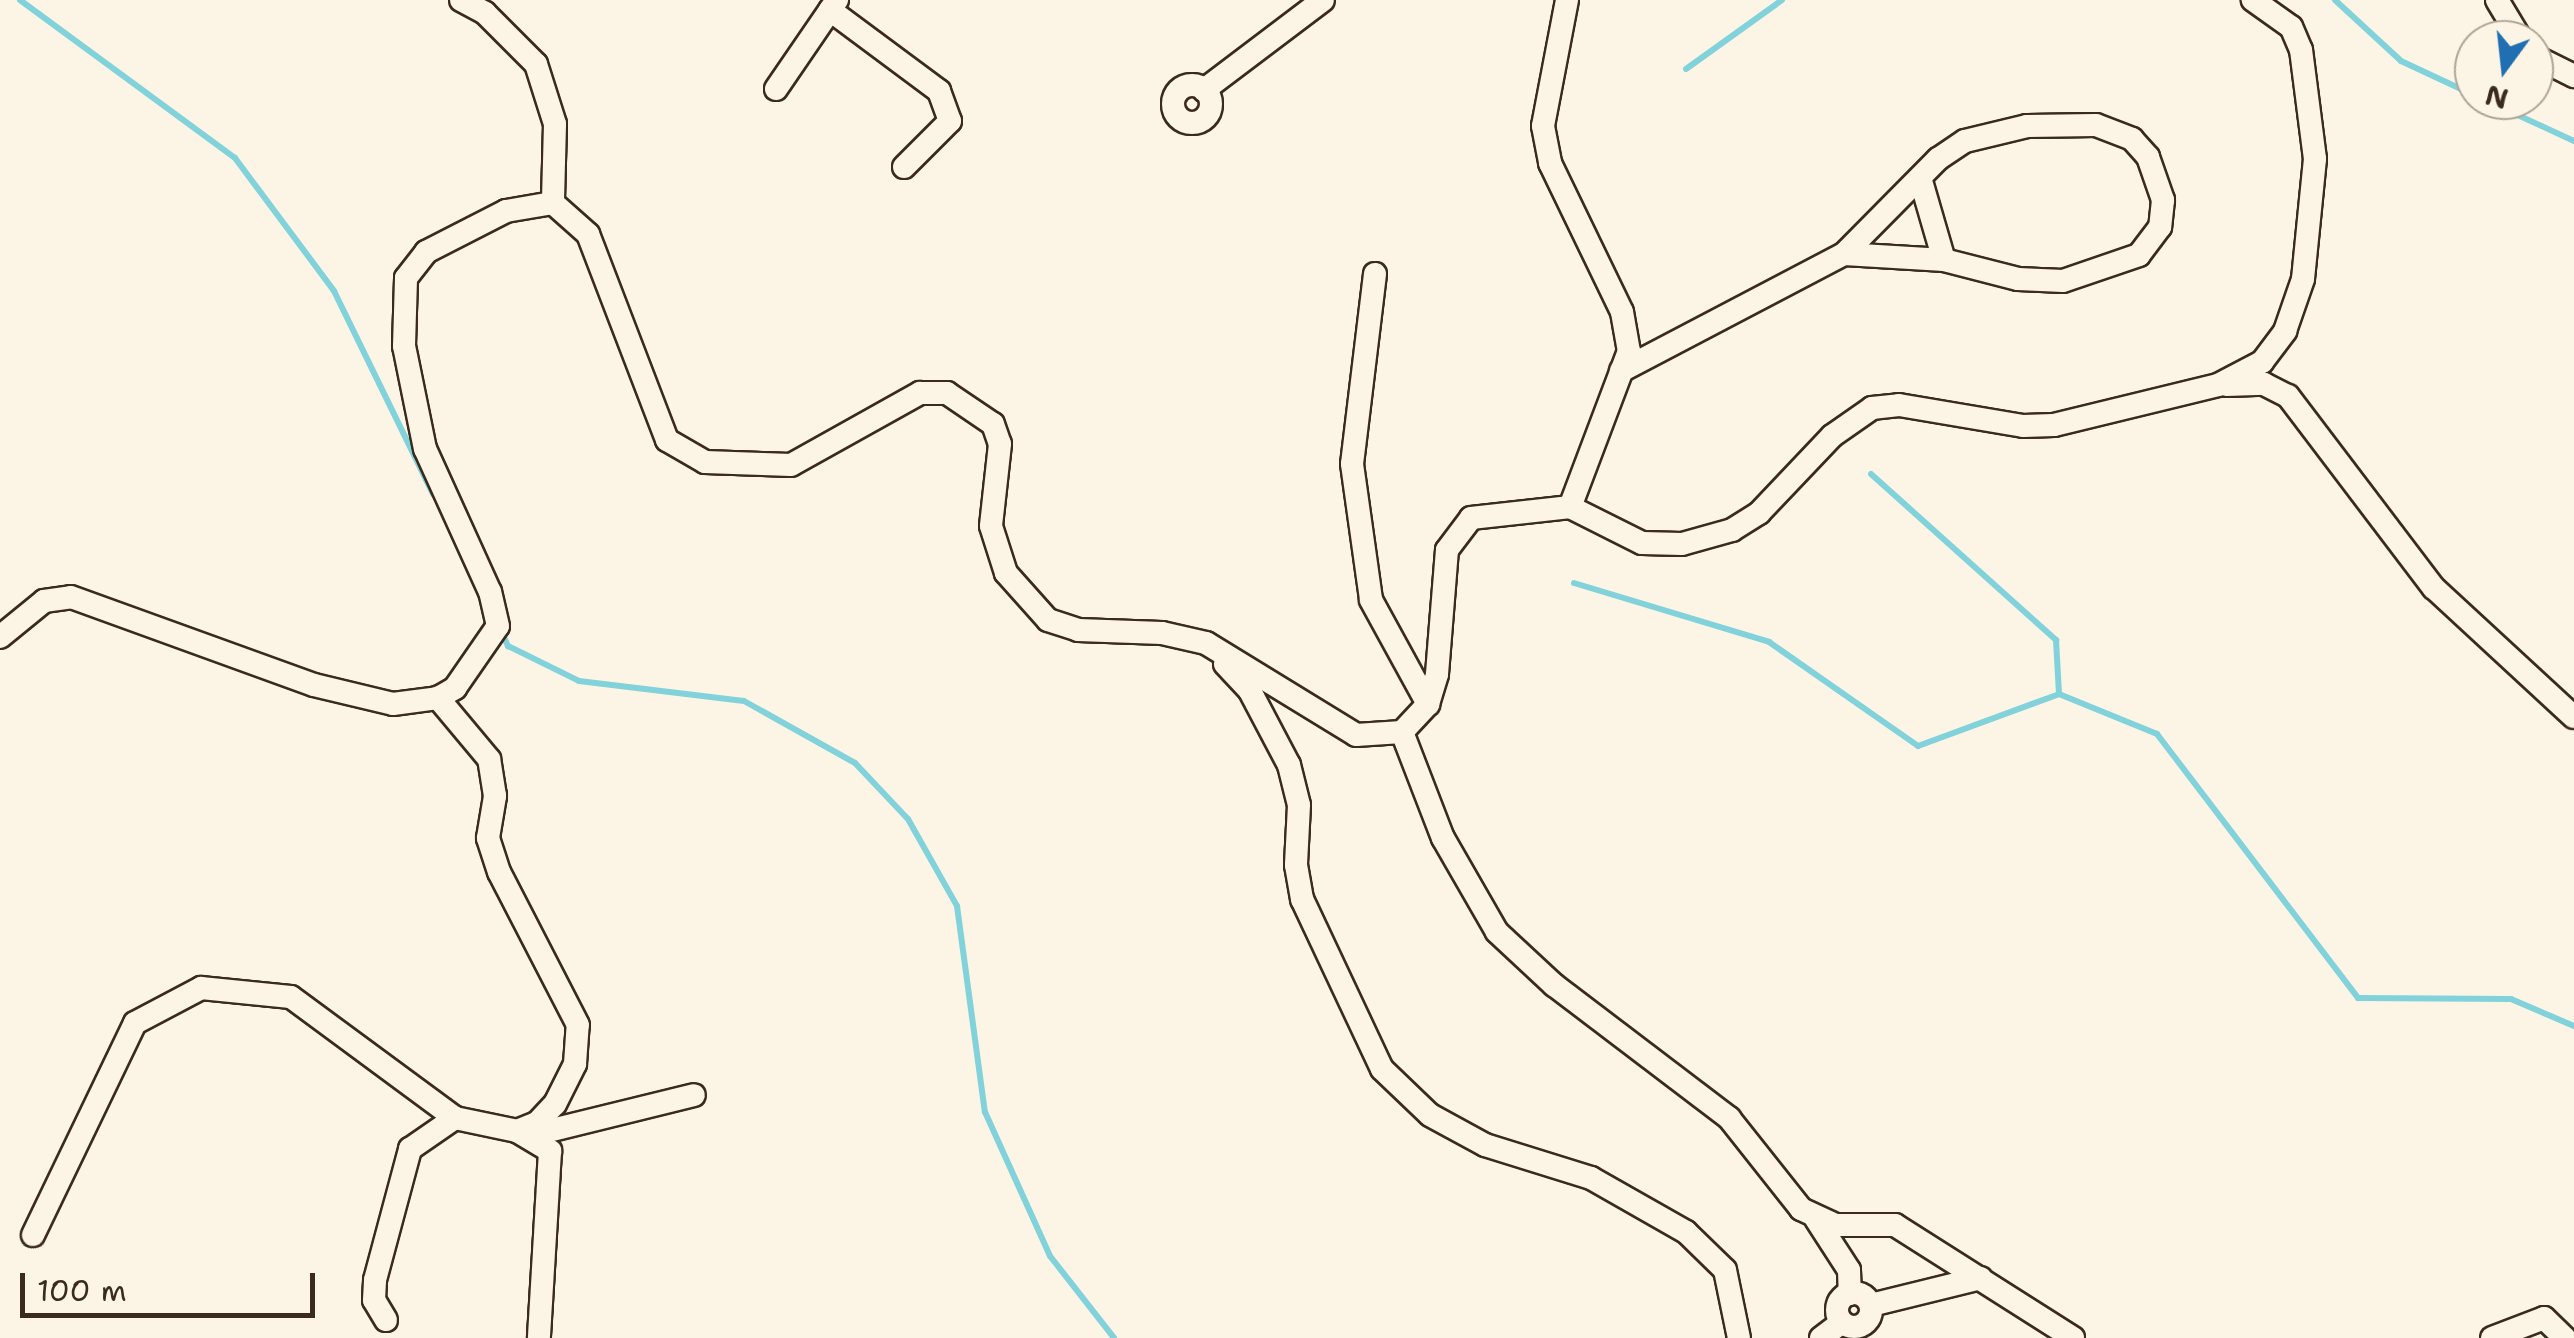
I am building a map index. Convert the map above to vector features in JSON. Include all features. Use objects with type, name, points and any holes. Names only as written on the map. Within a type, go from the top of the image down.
[{"type":"street","points":[[462,0],[486,14],[536,64],[555,124],[553,203],[588,234],[667,440],[705,462],[792,465],[920,394],[948,393],[980,409],[1000,444],[991,526],[1006,574],[1022,598],[1048,620],[1078,630],[1162,633],[1206,643],[1356,735],[1402,732],[1428,704],[1437,674],[1447,550],[1457,530],[1471,518],[1570,507],[1642,543],[1682,544],[1732,530],[1759,513],[1832,436],[1872,408],[1900,404],[2022,426],[2054,425],[2218,386],[2264,384],[2288,396],[2434,588],[2574,717]]},
{"type":"street","points":[[1204,90],[1322,0]]},
{"type":"street","points":[[1566,0],[1543,126],[1550,163],[1622,312],[1629,350],[1570,507]]},
{"type":"street","points":[[2218,386],[2262,362],[2285,331],[2304,278],[2313,208],[2315,160],[2301,50],[2291,27],[2253,0]]},
{"type":"street","points":[[776,89],[834,5],[939,91],[950,121],[904,167]]},
{"type":"street","points":[[1621,372],[1844,254],[1965,141],[2072,120],[2132,139],[2158,182],[2163,208],[2156,234],[2139,255],[2113,269],[2063,281],[2018,280],[1944,260],[1844,254]]},
{"type":"street","points":[[1921,180],[1944,260]]},
{"type":"street","points":[[0,637],[44,601],[71,597],[314,685],[393,704],[438,698],[472,670],[498,626],[490,592],[425,449],[404,346],[406,278],[426,252],[506,212],[553,203]]},
{"type":"street","points":[[1376,274],[1352,464],[1371,600],[1428,704]]},
{"type":"street","points":[[1206,643],[1250,691],[1290,765],[1298,805],[1296,865],[1302,899],[1382,1068],[1430,1115],[1484,1145],[1591,1178],[1686,1232],[1724,1270],[1739,1338]]},
{"type":"street","points":[[438,698],[489,759],[495,796],[488,838],[499,872],[578,1025],[576,1064],[555,1104],[536,1124],[517,1131]]},
{"type":"street","points":[[1402,732],[1443,838],[1497,932],[1554,985],[1728,1118],[1816,1219],[1849,1270],[1850,1294],[1838,1306],[1842,1322]]},
{"type":"street","points":[[32,1236],[135,1023],[201,988],[291,997],[455,1118],[551,1140],[694,1095]]},
{"type":"street","points":[[540,1338],[555,1104]]},
{"type":"street","points":[[386,1320],[374,1300],[375,1280],[410,1149],[455,1118]]},
{"type":"street","points":[[1816,1219],[1895,1225],[2074,1338]]},
{"type":"street","points":[[1850,1294],[1871,1306],[1981,1278]]},
{"type":"street","points":[[1821,1338],[1842,1322],[1866,1322],[1871,1306]]},
{"type":"street","points":[[2492,1338],[2544,1318],[2566,1338]]},
{"type":"waterway","points":[[20,0],[235,158],[334,291],[433,494]]},
{"type":"waterway","points":[[1686,69],[1782,0]]},
{"type":"waterway","points":[[2335,0],[2401,61],[2454,86]]},
{"type":"waterway","points":[[2528,120],[2574,141]]},
{"type":"waterway","points":[[1871,474],[2056,640],[2059,694]]},
{"type":"waterway","points":[[1574,583],[1769,642],[1918,746],[2059,694],[2157,734],[2358,998],[2511,999],[2574,1026]]},
{"type":"waterway","points":[[501,631],[508,646],[579,681],[744,701],[855,763],[908,819],[957,906],[985,1112],[1050,1256],[1114,1338]]}]
